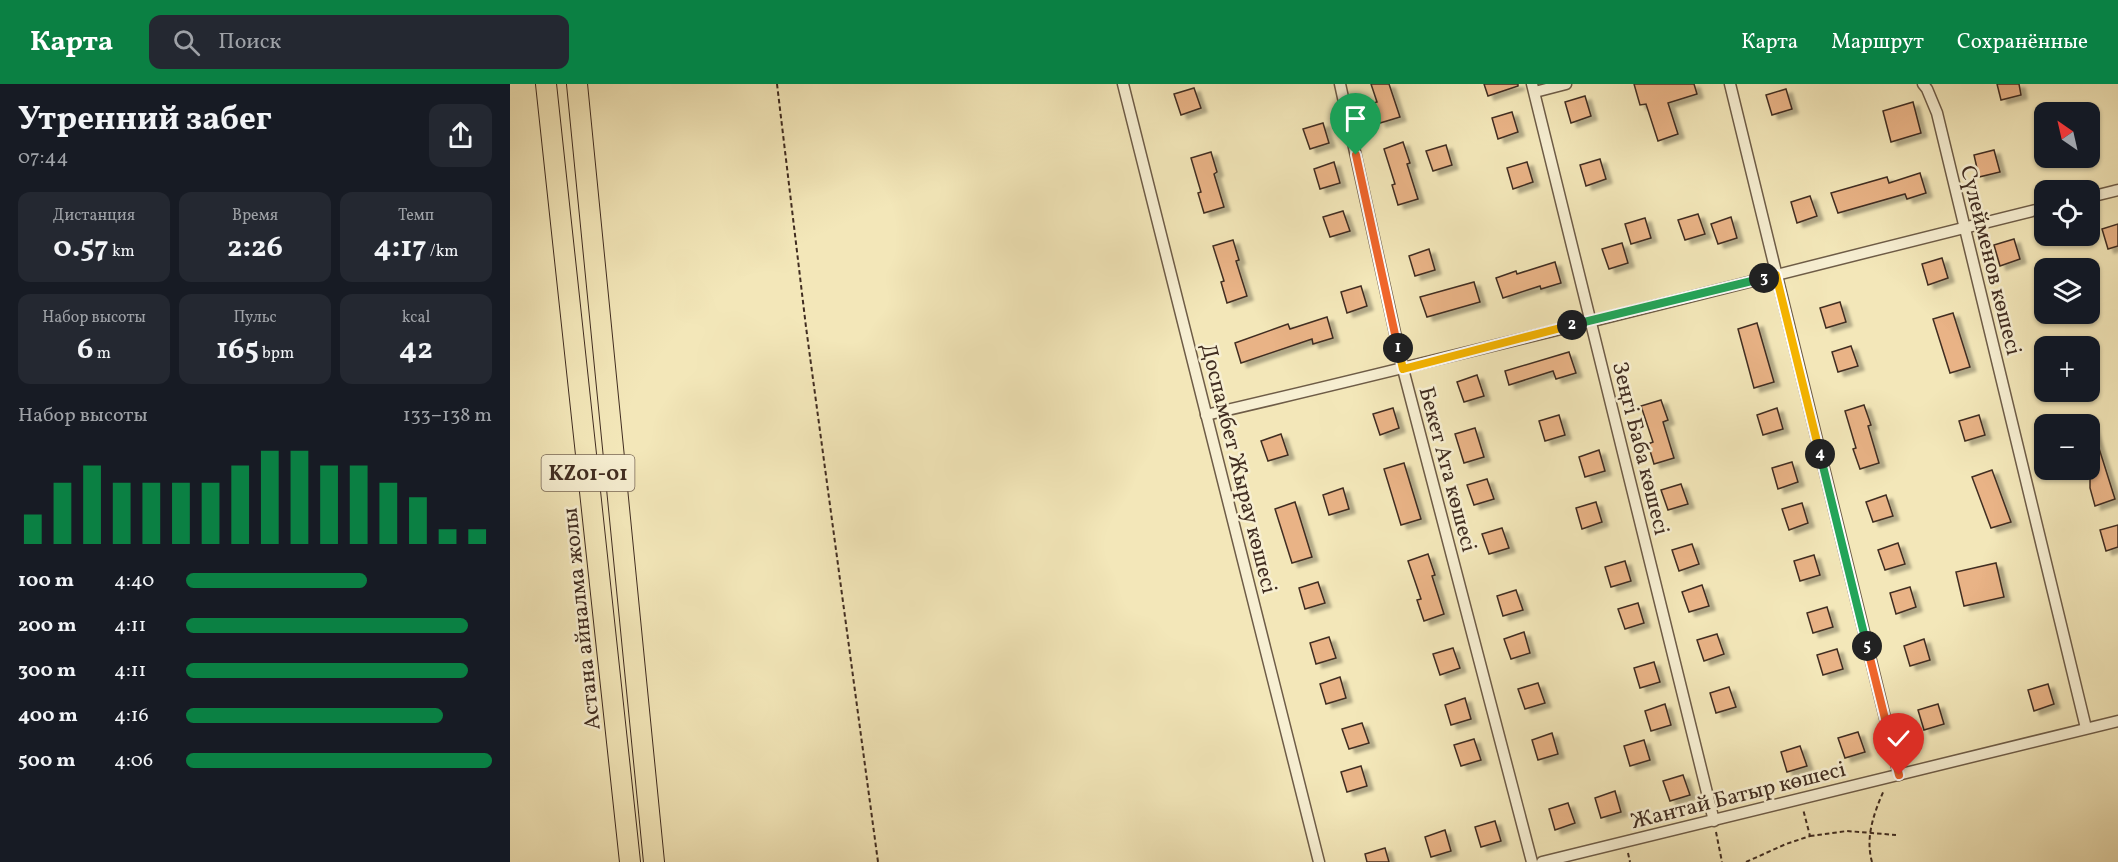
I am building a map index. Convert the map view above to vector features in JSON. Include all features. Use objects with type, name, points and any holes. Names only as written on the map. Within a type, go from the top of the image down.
[{"type":"highway","name":"Астана айналма жолы","points":[[546,84],[630,862]]},
{"type":"highway","name":"KZ01-01","points":[[577,84],[654,862]]},
{"type":"street","name":"Доспамбет Жырау көшесі","points":[[1123,84],[1319,862]]},
{"type":"street","name":"Бекет Ата көшесі","points":[[1340,84],[1403,369],[1532,862]]},
{"type":"street","points":[[1533,88],[1566,84]]},
{"type":"street","points":[[1731,84],[1894,776]]},
{"type":"street","name":"Сүлейменов көшесі","points":[[1923,84],[1937,112],[2086,728]]},
{"type":"street","name":"Зеңгі Баба көшесі","points":[[1533,88],[1714,821]]},
{"type":"street","points":[[2100,194],[2118,190]]},
{"type":"street","points":[[1206,415],[1403,369],[2034,210]]},
{"type":"street","name":"Жантай Батыр көшесі","points":[[1542,862],[2118,721]]},
{"type":"path","points":[[777,84],[808,339],[878,862]]},
{"type":"path","points":[[1872,862],[1868,850],[1870,832],[1877,808],[1894,776]]},
{"type":"path","points":[[1800,799],[1810,836]]},
{"type":"path","points":[[1714,821],[1722,862]]},
{"type":"path","points":[[1746,862],[1754,861],[1786,844],[1810,836],[1847,831],[1896,835]]},
{"type":"building","points":[[1371,84],[1389,84],[1400,117],[1380,123],[1373,103],[1377,102]]},
{"type":"building","points":[[1484,84],[1518,84],[1518,86],[1488,96]]},
{"type":"building","points":[[1634,84],[1694,84],[1697,94],[1668,103],[1678,134],[1658,141],[1646,104],[1640,105]]},
{"type":"building","points":[[1997,84],[2019,84],[2021,95],[2001,100]]},
{"type":"building","points":[[1194,88],[1201,108],[1181,115],[1174,94]]},
{"type":"building","points":[[1786,89],[1792,109],[1772,115],[1766,95]]},
{"type":"building","points":[[1585,96],[1591,116],[1571,123],[1565,102]]},
{"type":"building","points":[[1913,102],[1921,133],[1891,142],[1883,111]]},
{"type":"building","points":[[1512,112],[1518,132],[1498,139],[1492,118]]},
{"type":"building","points":[[1323,123],[1329,143],[1310,149],[1303,129]]},
{"type":"building","points":[[1403,142],[1418,199],[1398,205],[1392,185],[1395,184],[1384,149]]},
{"type":"building","points":[[1446,145],[1452,165],[1433,171],[1426,151]]},
{"type":"building","points":[[1994,150],[2000,172],[1979,177],[1974,155]]},
{"type":"building","points":[[1211,152],[1217,172],[1214,174],[1224,207],[1204,213],[1198,193],[1201,192],[1191,158]]},
{"type":"building","points":[[1600,159],[1606,179],[1586,186],[1580,165]]},
{"type":"building","points":[[1334,162],[1340,183],[1320,189],[1314,169]]},
{"type":"building","points":[[1527,162],[1533,182],[1513,189],[1507,168]]},
{"type":"building","points":[[1920,173],[1926,193],[1907,199],[1905,194],[1838,213],[1831,193],[1887,177],[1889,183]]},
{"type":"building","points":[[1810,196],[1817,216],[1797,223],[1791,202]]},
{"type":"building","points":[[1343,211],[1350,231],[1330,237],[1323,217]]},
{"type":"building","points":[[1698,214],[1705,234],[1685,240],[1678,220]]},
{"type":"building","points":[[1731,217],[1737,238],[1718,244],[1711,224]]},
{"type":"building","points":[[1645,218],[1651,238],[1631,244],[1625,224]]},
{"type":"building","points":[[2118,224],[2118,246],[2108,249],[2102,229]]},
{"type":"building","points":[[2014,239],[2020,259],[2000,266],[1994,245]]},
{"type":"building","points":[[1233,240],[1239,260],[1236,261],[1247,296],[1227,303],[1221,282],[1224,281],[1213,246]]},
{"type":"building","points":[[1622,243],[1628,263],[1609,269],[1602,249]]},
{"type":"building","points":[[1429,249],[1435,270],[1415,276],[1409,256]]},
{"type":"building","points":[[1942,258],[1948,278],[1928,285],[1922,264]]},
{"type":"building","points":[[1555,262],[1561,283],[1541,289],[1540,286],[1503,298],[1496,278]]},
{"type":"building","points":[[1474,282],[1480,302],[1427,317],[1420,297]]},
{"type":"building","points":[[1361,286],[1367,306],[1347,313],[1341,292]]},
{"type":"building","points":[[1840,302],[1846,322],[1826,328],[1820,308]]},
{"type":"building","points":[[1953,313],[1970,367],[1950,373],[1933,319]]},
{"type":"building","points":[[1327,317],[1333,338],[1313,344],[1312,339],[1241,363],[1235,343],[1288,324],[1290,329]]},
{"type":"building","points":[[1757,323],[1774,382],[1754,388],[1738,329]]},
{"type":"building","points":[[1851,346],[1858,366],[1838,372],[1832,352]]},
{"type":"building","points":[[1569,352],[1576,373],[1556,379],[1553,371],[1509,385],[1505,371]]},
{"type":"building","points":[[1477,375],[1484,396],[1464,402],[1457,382]]},
{"type":"building","points":[[1661,400],[1668,420],[1663,422],[1674,458],[1654,464],[1648,444],[1653,442],[1641,406]]},
{"type":"building","points":[[1864,405],[1879,463],[1860,469],[1845,411]]},
{"type":"building","points":[[1393,408],[1399,428],[1380,435],[1373,414]]},
{"type":"building","points":[[1777,408],[1783,429],[1763,435],[1757,415]]},
{"type":"building","points":[[1559,415],[1565,435],[1545,441],[1539,421]]},
{"type":"building","points":[[1979,415],[1985,435],[1965,441],[1959,421]]},
{"type":"building","points":[[1475,428],[1484,457],[1464,463],[1455,434]]},
{"type":"building","points":[[1281,434],[1288,455],[1268,461],[1261,441]]},
{"type":"building","points":[[1599,450],[1605,471],[1585,477],[1579,457]]},
{"type":"building","points":[[2100,451],[2115,499],[2095,506],[2090,480],[2100,480]]},
{"type":"building","points":[[1792,462],[1798,482],[1778,489],[1772,468]]},
{"type":"building","points":[[1404,463],[1421,519],[1401,525],[1384,469]]},
{"type":"building","points":[[1992,470],[2011,522],[1991,528],[1972,477]]},
{"type":"building","points":[[1487,479],[1494,499],[1474,505],[1467,485]]},
{"type":"building","points":[[1681,484],[1688,504],[1668,510],[1661,490]]},
{"type":"building","points":[[1343,488],[1349,509],[1329,515],[1323,495]]},
{"type":"building","points":[[1886,495],[1893,516],[1873,522],[1866,502]]},
{"type":"building","points":[[1295,502],[1312,557],[1292,563],[1275,509]]},
{"type":"building","points":[[1596,502],[1602,522],[1582,529],[1576,508]]},
{"type":"building","points":[[1802,503],[1808,523],[1789,530],[1782,509]]},
{"type":"building","points":[[2118,525],[2118,547],[2106,551],[2100,530]]},
{"type":"building","points":[[1502,528],[1509,548],[1489,554],[1482,534]]},
{"type":"building","points":[[1898,543],[1905,564],[1885,570],[1878,550]]},
{"type":"building","points":[[1692,544],[1699,564],[1679,571],[1672,550]]},
{"type":"building","points":[[1428,554],[1435,575],[1432,576],[1444,614],[1424,621],[1417,600],[1421,599],[1408,561]]},
{"type":"building","points":[[1814,555],[1820,575],[1800,581],[1794,561]]},
{"type":"building","points":[[1625,561],[1631,581],[1611,587],[1605,567]]},
{"type":"building","points":[[1996,563],[2004,597],[1964,606],[1956,572]]},
{"type":"building","points":[[1318,582],[1325,603],[1305,609],[1299,588]]},
{"type":"building","points":[[1702,585],[1709,606],[1689,612],[1682,592]]},
{"type":"building","points":[[1910,587],[1916,607],[1896,614],[1890,593]]},
{"type":"building","points":[[1516,590],[1523,610],[1503,616],[1497,596]]},
{"type":"building","points":[[1638,603],[1644,623],[1625,629],[1618,609]]},
{"type":"building","points":[[1827,607],[1833,627],[1813,633],[1807,613]]},
{"type":"building","points":[[1524,632],[1530,653],[1511,659],[1504,639]]},
{"type":"building","points":[[1717,634],[1724,654],[1704,661],[1697,640]]},
{"type":"building","points":[[1329,637],[1336,658],[1316,664],[1310,643]]},
{"type":"building","points":[[1924,639],[1930,660],[1910,666],[1904,646]]},
{"type":"building","points":[[1453,648],[1460,668],[1440,675],[1433,654]]},
{"type":"building","points":[[1837,649],[1843,669],[1823,675],[1817,655]]},
{"type":"building","points":[[1654,662],[1660,682],[1640,688],[1634,668]]},
{"type":"building","points":[[1340,677],[1346,698],[1326,704],[1320,684]]},
{"type":"building","points":[[1538,683],[1545,703],[1525,709],[1518,689]]},
{"type":"building","points":[[2048,684],[2054,704],[2034,711],[2028,690]]},
{"type":"building","points":[[1729,687],[1736,707],[1716,713],[1710,693]]},
{"type":"building","points":[[1465,698],[1471,719],[1451,725],[1445,705]]},
{"type":"building","points":[[1665,704],[1671,725],[1651,731],[1645,711]]},
{"type":"building","points":[[1938,704],[1944,724],[1924,730],[1918,710]]},
{"type":"building","points":[[1362,723],[1369,743],[1349,749],[1342,729]]},
{"type":"building","points":[[1858,732],[1865,752],[1845,758],[1838,738]]},
{"type":"building","points":[[1552,733],[1558,754],[1538,760],[1532,740]]},
{"type":"building","points":[[1474,739],[1481,760],[1461,766],[1454,745]]},
{"type":"building","points":[[1644,740],[1650,760],[1630,766],[1624,746]]},
{"type":"building","points":[[1800,746],[1807,766],[1787,772],[1781,752]]},
{"type":"building","points":[[1361,766],[1367,786],[1347,792],[1341,772]]},
{"type":"building","points":[[1683,775],[1690,795],[1670,801],[1663,781]]},
{"type":"building","points":[[1615,791],[1621,812],[1601,818],[1595,798]]},
{"type":"building","points":[[1568,803],[1575,823],[1555,830],[1549,809]]},
{"type":"building","points":[[1495,821],[1501,841],[1481,847],[1475,827]]},
{"type":"building","points":[[1445,830],[1451,851],[1431,857],[1425,837]]},
{"type":"building","points":[[1385,848],[1389,862],[1367,862],[1365,854]]},
{"type":"route","points":[[1356,155],[1403,369],[1776,275],[1899,775]]}]
